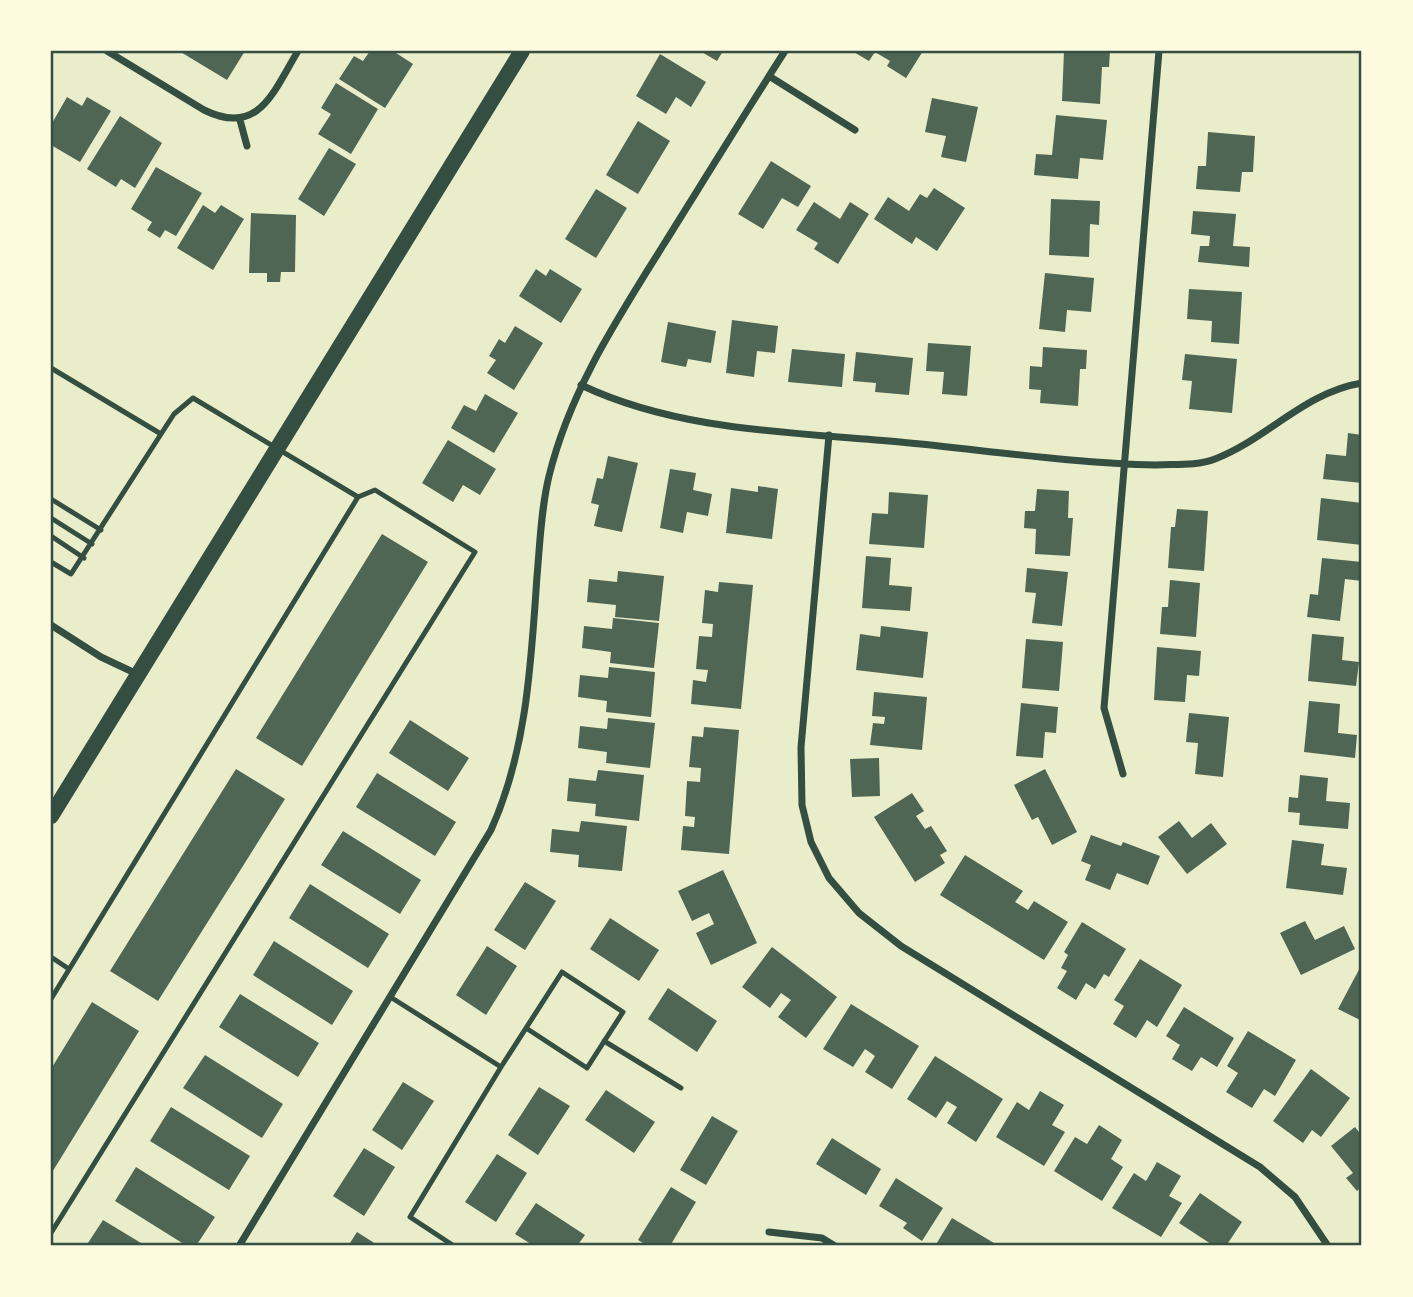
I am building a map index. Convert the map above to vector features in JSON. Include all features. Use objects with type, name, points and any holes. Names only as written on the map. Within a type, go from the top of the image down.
[{"type":"main road","points":[[51,816],[522,51]]},
{"type":"street","points":[[107,51],[204,110],[220,118],[240,120],[251,116],[269,98],[298,51]]},
{"type":"street","points":[[239,1246],[472,865],[504,802],[526,710],[548,479],[568,415],[607,336],[785,51]]},
{"type":"street","points":[[1123,774],[1104,708],[1159,51]]},
{"type":"street","points":[[769,76],[855,130]]},
{"type":"street","points":[[240,120],[247,146]]},
{"type":"street","points":[[582,385],[606,397],[686,418],[741,428],[1123,464],[1212,460],[1243,445],[1320,396],[1362,383]]},
{"type":"street","points":[[830,435],[800,784],[811,842],[829,878],[859,913],[901,946],[1260,1167],[1295,1197],[1328,1246]]},
{"type":"street","points":[[51,625],[101,657],[138,674]]},
{"type":"street","points":[[769,1232],[822,1238],[835,1246]]},
{"type":"lane","points":[[51,368],[161,434]]},
{"type":"lane","points":[[51,562],[71,574],[84,558],[174,414],[193,398],[358,497]]},
{"type":"lane","points":[[51,999],[358,497],[375,490],[475,552],[51,1233]]},
{"type":"lane","points":[[51,499],[101,530]]},
{"type":"lane","points":[[51,518],[92,544]]},
{"type":"lane","points":[[51,536],[84,558]]},
{"type":"lane","points":[[51,957],[69,969]]},
{"type":"lane","points":[[454,1246],[410,1217],[501,1067],[526,1028],[562,972],[623,1012],[587,1068],[526,1028]]},
{"type":"lane","points":[[392,998],[501,1067]]},
{"type":"lane","points":[[604,1041],[681,1088]]},
{"type":"building","points":[[179,51],[245,51],[227,80]]},
{"type":"building","points":[[370,51],[393,51],[413,64],[385,108],[339,79],[354,56],[363,61]]},
{"type":"building","points":[[700,51],[723,51],[717,61]]},
{"type":"building","points":[[852,51],[923,51],[906,78],[887,66],[890,61],[875,52],[869,61]]},
{"type":"building","points":[[1064,51],[1110,51],[1109,67],[1102,67],[1100,104],[1062,101]]},
{"type":"building","points":[[660,54],[706,82],[691,107],[676,97],[666,114],[636,96]]},
{"type":"building","points":[[336,83],[378,109],[351,154],[318,134],[331,114],[321,108]]},
{"type":"building","points":[[67,97],[82,106],[87,97],[111,111],[80,162],[51,145],[51,125]]},
{"type":"building","points":[[932,98],[978,107],[966,162],[941,157],[946,136],[925,132]]},
{"type":"building","points":[[1056,115],[1107,120],[1103,160],[1080,158],[1078,179],[1034,175],[1036,154],[1052,155]]},
{"type":"building","points":[[120,116],[162,143],[135,188],[121,179],[116,187],[87,169]]},
{"type":"building","points":[[638,121],[670,141],[638,194],[606,175]]},
{"type":"building","points":[[1208,132],[1255,136],[1253,172],[1242,172],[1240,192],[1196,189],[1198,166],[1206,166]]},
{"type":"building","points":[[329,148],[356,164],[324,216],[298,199]]},
{"type":"building","points":[[771,161],[811,186],[798,207],[782,198],[763,229],[738,214]]},
{"type":"building","points":[[156,167],[202,193],[176,236],[165,230],[160,238],[147,230],[152,222],[131,209]]},
{"type":"building","points":[[934,188],[965,208],[937,251],[916,237],[912,244],[874,219],[888,197],[909,211],[920,194],[927,198]]},
{"type":"building","points":[[596,189],[627,208],[596,258],[565,239]]},
{"type":"building","points":[[1051,199],[1100,201],[1099,225],[1090,224],[1089,257],[1049,255]]},
{"type":"building","points":[[814,202],[840,219],[850,202],[869,214],[838,264],[814,249],[818,243],[796,230]]},
{"type":"building","points":[[203,205],[215,213],[221,205],[244,219],[213,270],[177,248]]},
{"type":"building","points":[[1193,211],[1236,214],[1233,246],[1250,247],[1249,267],[1198,262],[1200,246],[1209,246],[1210,236],[1191,234]]},
{"type":"building","points":[[251,213],[296,215],[295,272],[281,272],[280,282],[267,282],[267,273],[249,273]]},
{"type":"building","points":[[536,269],[546,276],[550,269],[582,289],[561,323],[519,296]]},
{"type":"building","points":[[1045,273],[1094,278],[1091,312],[1067,310],[1065,332],[1039,329]]},
{"type":"building","points":[[1189,289],[1242,292],[1239,344],[1211,342],[1212,321],[1187,319]]},
{"type":"building","points":[[732,320],[778,326],[775,353],[757,351],[754,377],[726,373]]},
{"type":"building","points":[[668,322],[716,331],[711,363],[688,359],[686,367],[661,362]]},
{"type":"building","points":[[515,326],[543,343],[514,390],[487,373],[496,360],[489,356],[499,339],[505,343]]},
{"type":"building","points":[[928,343],[971,346],[967,396],[942,394],[944,372],[926,371]]},
{"type":"building","points":[[1043,347],[1087,350],[1086,369],[1080,369],[1078,406],[1040,403],[1041,390],[1029,389],[1030,366],[1042,367]]},
{"type":"building","points":[[792,349],[845,354],[842,387],[788,382]]},
{"type":"building","points":[[856,352],[913,358],[909,395],[875,392],[876,383],[853,381]]},
{"type":"building","points":[[1185,354],[1237,359],[1232,413],[1189,409],[1192,381],[1182,380]]},
{"type":"building","points":[[485,394],[518,413],[494,453],[451,428],[464,405],[476,411]]},
{"type":"building","points":[[1348,433],[1362,435],[1362,483],[1323,479],[1326,454],[1346,456]]},
{"type":"building","points":[[448,440],[496,469],[480,495],[463,485],[453,502],[422,483]]},
{"type":"building","points":[[608,456],[638,463],[622,532],[594,526],[599,505],[591,503],[597,478],[603,479]]},
{"type":"building","points":[[670,469],[696,473],[693,490],[712,494],[708,516],[687,512],[683,533],[660,528]]},
{"type":"building","points":[[758,486],[778,489],[772,539],[726,533],[731,488],[758,492]]},
{"type":"building","points":[[1037,489],[1069,491],[1068,518],[1073,518],[1070,556],[1035,554],[1036,529],[1024,528],[1025,511],[1035,511]]},
{"type":"building","points":[[889,492],[928,495],[924,548],[869,544],[872,513],[888,514]]},
{"type":"building","points":[[1321,498],[1362,503],[1362,545],[1317,540]]},
{"type":"building","points":[[1177,509],[1208,511],[1204,571],[1168,568],[1171,527],[1175,527]]},
{"type":"building","points":[[382,534],[428,562],[302,766],[256,738]]},
{"type":"building","points":[[866,556],[891,558],[889,585],[912,587],[910,611],[862,608]]},
{"type":"building","points":[[1322,558],[1362,562],[1362,581],[1345,579],[1340,621],[1307,617],[1310,594],[1318,595]]},
{"type":"building","points":[[1027,568],[1068,572],[1062,626],[1032,623],[1036,593],[1025,592]]},
{"type":"building","points":[[618,571],[664,576],[659,621],[615,617],[616,605],[587,602],[589,579],[617,582]]},
{"type":"building","points":[[1170,580],[1200,583],[1196,637],[1160,634],[1162,607],[1168,607]]},
{"type":"building","points":[[719,582],[753,585],[741,709],[691,704],[693,680],[706,682],[708,670],[696,669],[699,636],[712,637],[713,624],[702,623],[705,590],[718,592]]},
{"type":"building","points":[[613,618],[659,623],[654,668],[610,663],[611,652],[582,648],[584,626],[612,629]]},
{"type":"building","points":[[881,626],[928,632],[923,678],[856,670],[860,634],[880,637]]},
{"type":"building","points":[[1312,634],[1344,637],[1342,660],[1359,662],[1356,686],[1308,681]]},
{"type":"building","points":[[1026,639],[1063,642],[1059,691],[1022,688]]},
{"type":"building","points":[[1157,647],[1201,651],[1199,676],[1187,675],[1185,702],[1154,700]]},
{"type":"building","points":[[609,667],[655,672],[651,717],[606,712],[607,701],[578,697],[580,675],[608,678]]},
{"type":"building","points":[[874,692],[927,697],[922,750],[870,745],[873,723],[884,724],[885,717],[872,716]]},
{"type":"building","points":[[1309,701],[1340,704],[1338,733],[1357,735],[1355,758],[1304,752]]},
{"type":"building","points":[[1021,703],[1058,707],[1056,733],[1045,732],[1043,758],[1016,756]]},
{"type":"building","points":[[1189,713],[1229,717],[1223,777],[1195,774],[1198,743],[1186,742]]},
{"type":"building","points":[[608,718],[655,723],[650,768],[606,763],[607,752],[578,748],[580,726],[607,729]]},
{"type":"building","points":[[410,720],[469,758],[448,791],[389,753]]},
{"type":"building","points":[[704,727],[739,730],[729,854],[681,850],[683,826],[694,827],[695,817],[685,816],[687,781],[700,782],[701,768],[689,767],[692,736],[703,737]]},
{"type":"building","points":[[879,758],[880,796],[852,797],[850,759]]},
{"type":"building","points":[[236,769],[285,799],[158,1001],[110,971]]},
{"type":"building","points":[[1045,769],[1077,832],[1052,845],[1038,817],[1032,820],[1014,785]]},
{"type":"building","points":[[598,770],[644,775],[639,821],[595,816],[596,804],[567,801],[569,778],[596,781]]},
{"type":"building","points":[[377,773],[456,822],[435,856],[356,807]]},
{"type":"building","points":[[1300,775],[1328,778],[1326,801],[1350,803],[1348,829],[1299,825],[1300,813],[1288,812],[1289,797],[1298,798]]},
{"type":"building","points":[[912,793],[924,811],[916,816],[925,829],[931,826],[947,851],[940,855],[945,863],[915,882],[874,817]]},
{"type":"building","points":[[581,821],[627,826],[622,871],[578,867],[579,855],[550,852],[552,829],[579,832]]},
{"type":"building","points":[[1179,821],[1192,838],[1211,823],[1227,844],[1187,874],[1158,837]]},
{"type":"building","points":[[343,831],[421,880],[400,914],[321,865]]},
{"type":"building","points":[[1091,835],[1121,846],[1123,842],[1160,856],[1148,885],[1117,873],[1110,890],[1085,880],[1091,865],[1081,861]]},
{"type":"building","points":[[1292,840],[1324,844],[1321,865],[1347,868],[1343,895],[1286,888]]},
{"type":"building","points":[[965,855],[1023,891],[1015,902],[1028,910],[1034,901],[1068,922],[1044,960],[940,895]]},
{"type":"building","points":[[723,870],[757,943],[711,965],[696,933],[714,924],[709,913],[692,921],[678,891]]},
{"type":"building","points":[[525,882],[556,901],[525,950],[494,930]]},
{"type":"building","points":[[310,884],[389,934],[368,968],[289,918]]},
{"type":"building","points":[[610,918],[659,950],[639,981],[590,949]]},
{"type":"building","points":[[1305,921],[1315,940],[1344,926],[1355,949],[1301,975],[1280,933]]},
{"type":"building","points":[[1082,922],[1126,949],[1109,977],[1104,974],[1095,989],[1086,983],[1076,1000],[1057,988],[1067,971],[1061,968],[1068,955],[1064,952]]},
{"type":"building","points":[[274,941],[353,991],[332,1025],[253,975]]},
{"type":"building","points":[[487,946],[517,966],[486,1015],[456,995]]},
{"type":"building","points":[[772,947],[837,997],[806,1038],[778,1017],[791,1000],[781,993],[770,1008],[742,987]]},
{"type":"building","points":[[1140,959],[1182,985],[1157,1027],[1147,1020],[1136,1038],[1113,1024],[1124,1006],[1114,1000]]},
{"type":"building","points":[[1362,964],[1362,1021],[1338,1009]]},
{"type":"building","points":[[668,988],[717,1021],[697,1052],[648,1019]]},
{"type":"building","points":[[240,994],[319,1043],[298,1077],[219,1027]]},
{"type":"building","points":[[92,1002],[139,1031],[51,1174],[51,1069]]},
{"type":"building","points":[[851,1004],[919,1046],[892,1089],[865,1072],[875,1056],[865,1049],[853,1067],[823,1049]]},
{"type":"building","points":[[1184,1007],[1234,1038],[1217,1067],[1201,1057],[1192,1071],[1172,1059],[1180,1045],[1166,1036]]},
{"type":"building","points":[[1248,1031],[1296,1060],[1275,1096],[1264,1089],[1252,1108],[1226,1092],[1238,1073],[1227,1066]]},
{"type":"building","points":[[205,1055],[283,1104],[262,1138],[183,1088]]},
{"type":"building","points":[[935,1056],[1003,1099],[976,1142],[947,1123],[957,1107],[947,1101],[936,1118],[907,1099]]},
{"type":"building","points":[[1311,1069],[1350,1098],[1321,1137],[1312,1130],[1303,1143],[1273,1121]]},
{"type":"building","points":[[403,1082],[434,1101],[402,1150],[372,1130]]},
{"type":"building","points":[[539,1087],[570,1106],[538,1155],[508,1135]]},
{"type":"building","points":[[606,1090],[655,1122],[634,1153],[585,1120]]},
{"type":"building","points":[[1040,1091],[1064,1105],[1052,1125],[1065,1132],[1044,1166],[996,1137],[1017,1102],[1029,1110]]},
{"type":"building","points":[[171,1107],[250,1156],[229,1190],[150,1141]]},
{"type":"building","points":[[712,1116],[738,1131],[706,1185],[680,1170]]},
{"type":"building","points":[[1099,1125],[1122,1140],[1111,1159],[1123,1167],[1102,1201],[1054,1171],[1075,1137],[1087,1144]]},
{"type":"building","points":[[1355,1127],[1362,1136],[1362,1186],[1357,1191],[1346,1178],[1353,1173],[1331,1146]]},
{"type":"building","points":[[832,1138],[881,1169],[866,1195],[816,1164]]},
{"type":"building","points":[[364,1148],[395,1167],[364,1216],[333,1196]]},
{"type":"building","points":[[497,1154],[527,1173],[496,1222],[465,1202]]},
{"type":"building","points":[[1157,1162],[1181,1176],[1169,1196],[1182,1203],[1161,1237],[1112,1208],[1134,1173],[1146,1181]]},
{"type":"building","points":[[136,1167],[215,1217],[196,1246],[187,1246],[115,1201]]},
{"type":"building","points":[[896,1178],[943,1208],[922,1241],[903,1228],[907,1223],[879,1206]]},
{"type":"building","points":[[671,1187],[696,1202],[670,1246],[648,1246],[638,1240]]},
{"type":"building","points":[[1200,1193],[1242,1222],[1226,1246],[1214,1246],[1179,1223]]},
{"type":"building","points":[[536,1203],[585,1235],[577,1246],[534,1246],[515,1234]]},
{"type":"building","points":[[952,1218],[994,1243],[992,1246],[935,1246]]},
{"type":"building","points":[[103,1220],[146,1246],[86,1246]]},
{"type":"building","points":[[357,1232],[379,1246],[348,1246]]}]
